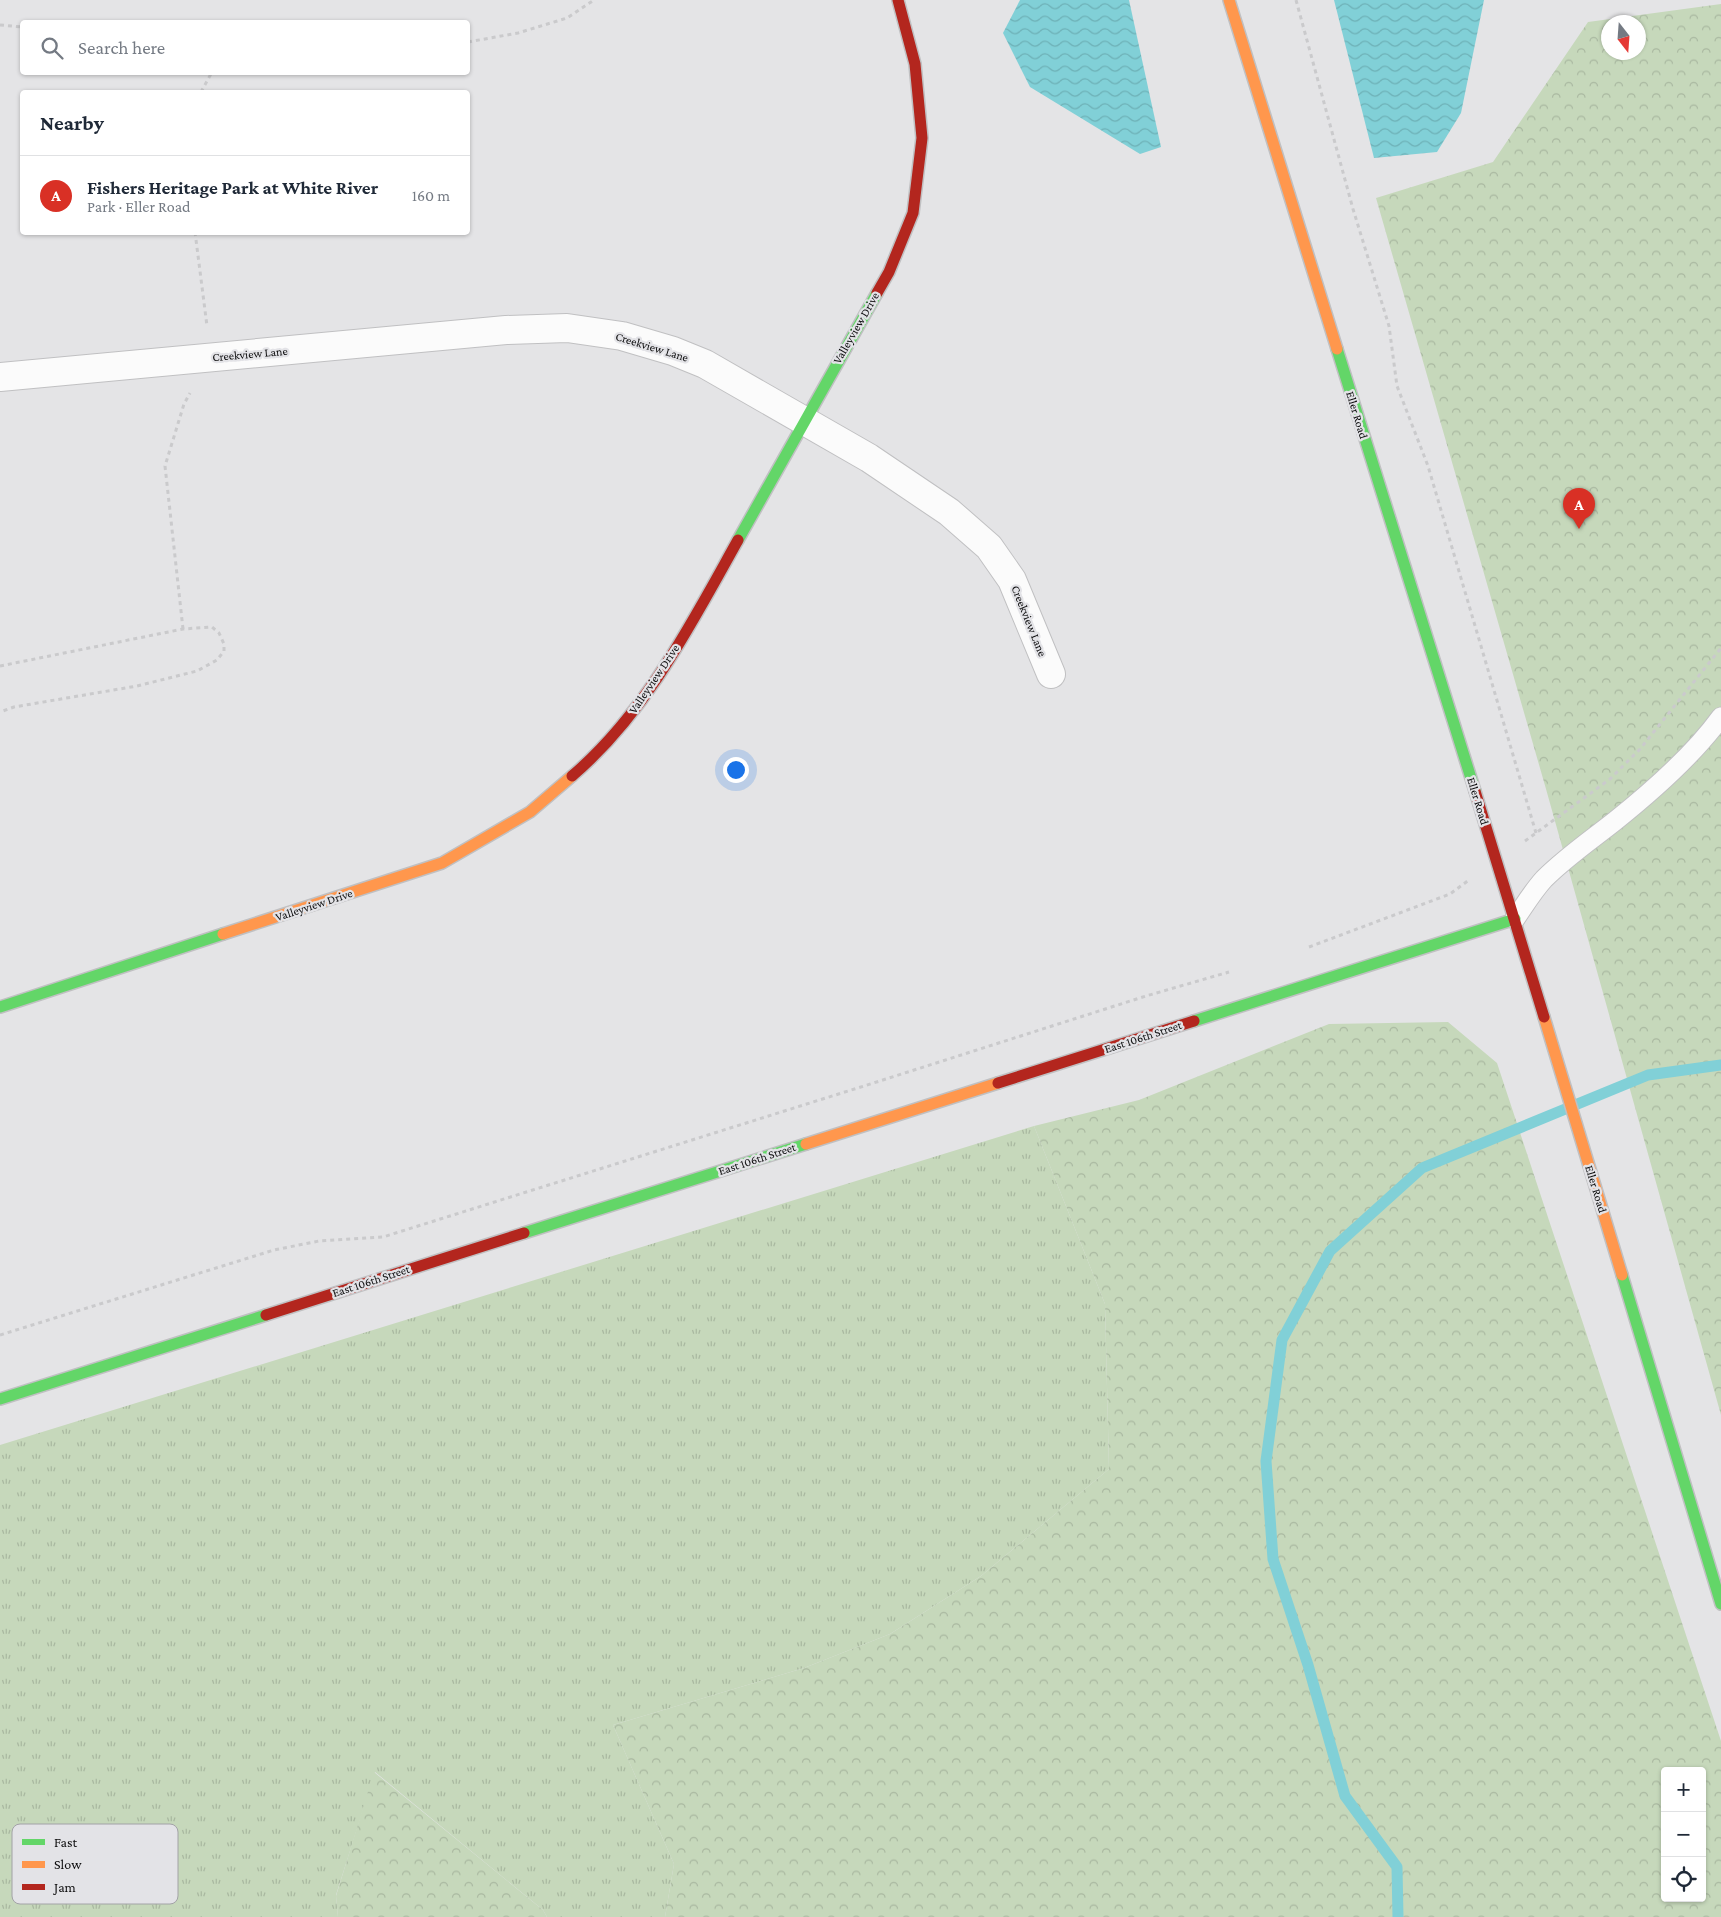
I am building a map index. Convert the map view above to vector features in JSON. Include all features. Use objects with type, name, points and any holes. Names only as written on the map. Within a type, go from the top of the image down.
[{"type":"street","name":"Valleyview Drive","points":[[0,1007],[442,863],[530,812],[578,771],[623,725],[660,674],[708,595],[803,422],[889,272],[913,213],[922,138],[915,64],[898,0]]},
{"type":"street","name":"Eller Road","points":[[1229,0],[1515,919],[1721,1604]]},
{"type":"street","name":"Creekview Lane","points":[[0,377],[506,330],[567,328],[622,336],[673,351],[705,364],[803,422],[869,458],[949,512],[988,547],[1012,580],[1051,674]]},
{"type":"street","name":"East 106th Street","points":[[0,1398],[1515,919]]},
{"type":"lane","points":[[1515,919],[1542,881],[1668,775],[1721,717]]},
{"type":"path","points":[[470,42],[518,33],[567,18],[594,0]]},
{"type":"path","points":[[1296,0],[1353,208],[1390,326],[1397,386],[1428,466],[1536,833],[1610,779],[1640,750],[1721,648]]},
{"type":"path","points":[[0,25],[20,27]]},
{"type":"path","points":[[202,90],[210,75]]},
{"type":"path","points":[[183,629],[165,466],[184,404],[212,357],[195,235]]},
{"type":"path","points":[[0,666],[183,629],[212,627],[219,633],[224,644],[224,650],[217,660],[197,671],[137,686],[14,707],[0,712]]},
{"type":"path","points":[[1309,947],[1450,894]]},
{"type":"path","points":[[0,1335],[274,1250],[319,1241],[383,1237],[1146,996],[1236,970]]},
{"type":"green space","points":[[1721,4],[1721,1415],[1546,789],[1376,198],[1493,162],[1588,22],[1601,20],[1601,60],[1646,60],[1646,15],[1640,15]]},
{"type":"green space","points":[[1448,1022],[1497,1063],[1721,1741],[1721,1917],[665,1917],[674,1864],[613,1725],[804,1668],[890,1634],[981,1576],[1109,1469],[1105,1304],[1034,1126],[1139,1100],[1329,1024]]},
{"type":"green space","points":[[1034,1126],[1105,1304],[1109,1469],[981,1576],[890,1634],[804,1668],[613,1725],[674,1864],[665,1917],[547,1917],[543,1910],[375,1772],[336,1895],[338,1917],[0,1917],[0,1445]]},
{"type":"green space","points":[[374,1772],[543,1910],[547,1917],[338,1917],[336,1896]]},
{"type":"water","points":[[1020,0],[1129,0],[1161,147],[1140,154],[1030,87],[1003,33]]},
{"type":"water","points":[[1334,0],[1484,0],[1461,113],[1437,152],[1374,158]]},
{"type":"waterway","points":[[1398,1917],[1397,1867],[1345,1796],[1308,1665],[1273,1559],[1266,1461],[1282,1340],[1330,1251],[1422,1168],[1648,1075],[1721,1065]]},
{"type":"traffic: fast","points":[[738,540],[877,293]]},
{"type":"traffic: fast","points":[[1337,349],[1475,791]]},
{"type":"traffic: fast","points":[[1194,1021],[1515,919]]},
{"type":"traffic: fast","points":[[0,1007],[223,934]]},
{"type":"traffic: fast","points":[[524,1233],[806,1144]]},
{"type":"traffic: fast","points":[[1622,1275],[1721,1604]]},
{"type":"traffic: fast","points":[[0,1399],[266,1315]]},
{"type":"traffic: slow","points":[[1229,0],[1337,349]]},
{"type":"traffic: slow","points":[[223,934],[442,863],[530,812],[572,776]]},
{"type":"traffic: slow","points":[[1544,1017],[1622,1275]]},
{"type":"traffic: slow","points":[[806,1144],[998,1083]]},
{"type":"traffic: jam","points":[[877,293],[889,272],[913,213],[922,138],[915,64],[898,0]]},
{"type":"traffic: jam","points":[[572,776],[623,724],[645,696],[684,635],[738,540]]},
{"type":"traffic: jam","points":[[1475,791],[1544,1017]]},
{"type":"traffic: jam","points":[[998,1083],[1194,1021]]},
{"type":"traffic: jam","points":[[266,1315],[524,1233]]},
{"type":"place","name":"Fishers Heritage Park at White River","points":[[1579,529]]}]
